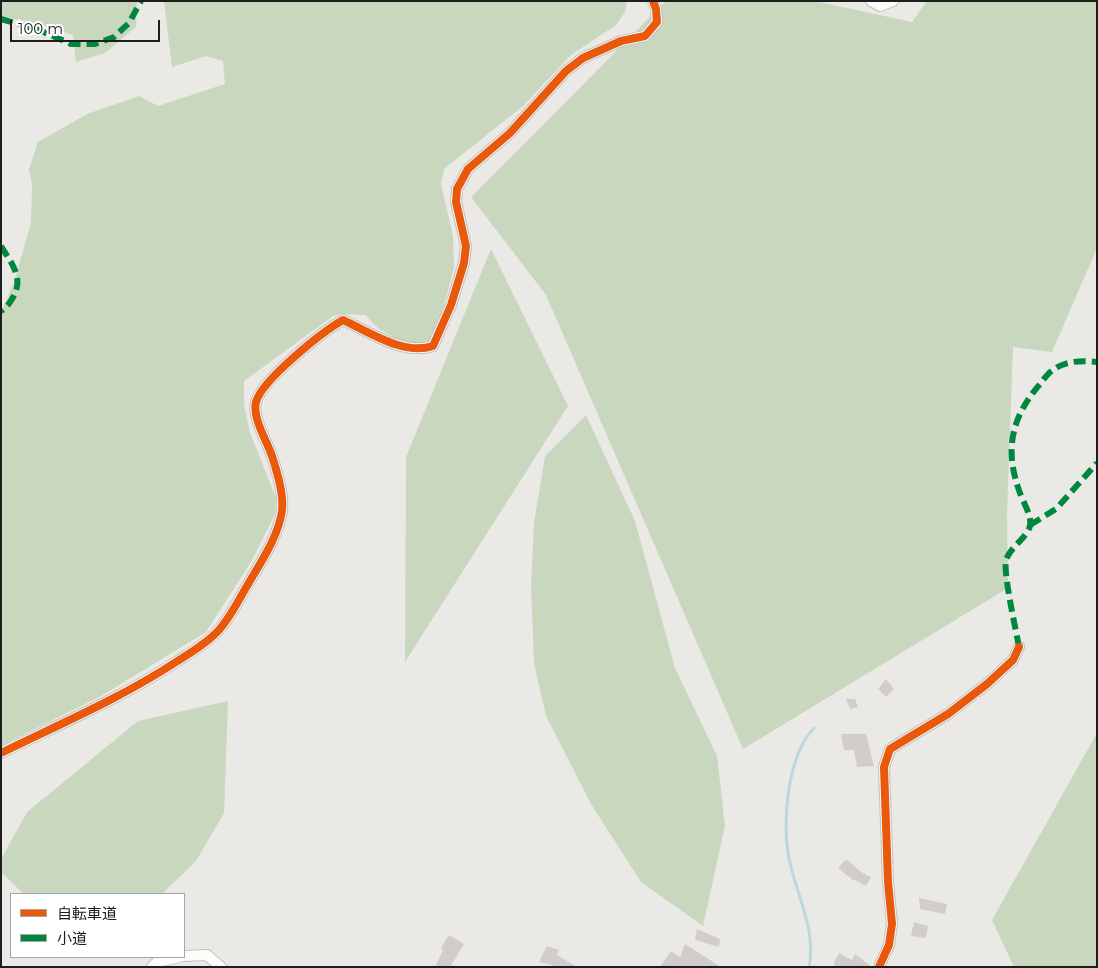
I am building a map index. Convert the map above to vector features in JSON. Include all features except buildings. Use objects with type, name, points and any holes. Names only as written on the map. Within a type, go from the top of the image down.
[{"type":"street","points":[[1,753],[97,707],[162,671],[208,641],[220,630],[270,545],[278,527],[282,510],[280,488],[272,456],[258,421],[256,403],[264,386],[313,341],[343,320],[399,346],[425,349],[433,346],[451,305],[464,263],[466,246],[456,202],[457,189],[468,169],[510,133],[566,71],[583,58],[620,41],[645,36],[657,22],[653,1]]},
{"type":"street","points":[[871,1],[880,6],[893,1]]},
{"type":"street","points":[[879,967],[889,945],[892,924],[888,882],[884,767],[890,749],[948,714],[987,684],[1013,660],[1019,647]]},
{"type":"street","points":[[185,956],[207,955],[221,967]]},
{"type":"street","points":[[152,967],[157,962],[174,958]]},
{"type":"green space","points":[[1,1],[137,1],[136,27],[105,53],[76,62],[73,35],[47,26],[1,16]]},
{"type":"green space","points":[[164,1],[627,1],[625,12],[616,25],[571,55],[523,106],[444,169],[441,184],[453,236],[454,268],[434,341],[412,348],[378,328],[365,315],[340,314],[333,316],[244,381],[244,404],[250,433],[276,498],[275,514],[251,562],[206,632],[101,696],[1,746],[1,313],[14,282],[31,223],[32,185],[29,169],[38,142],[87,114],[139,96],[158,106],[225,84],[223,61],[206,56],[172,67]]},
{"type":"green space","points":[[666,1],[815,1],[912,22],[927,1],[1097,1],[1097,248],[1052,352],[1013,347],[1007,513],[1008,588],[743,749],[546,295],[471,197]]},
{"type":"green space","points":[[491,249],[568,406],[405,662],[406,457]]},
{"type":"green space","points":[[586,415],[635,521],[675,668],[717,756],[725,826],[703,926],[641,882],[591,804],[546,716],[534,663],[531,585],[534,523],[545,456]]},
{"type":"green space","points":[[228,701],[224,813],[196,861],[163,893],[23,893],[1,872],[1,859],[27,812],[138,721]]},
{"type":"green space","points":[[1097,733],[1097,967],[1014,967],[992,920]]},
{"type":"waterway","points":[[809,967],[810,941],[806,916],[791,867],[786,833],[786,814],[788,794],[797,757],[814,728]]},
{"type":"marked path","points":[[1,19],[39,30],[71,44],[95,44],[114,37],[129,23],[141,1]]},
{"type":"marked path","points":[[1,246],[17,278],[16,292],[11,301],[1,311]]},
{"type":"marked path","points":[[1019,647],[1008,589],[1006,560],[1028,531],[1030,522],[1012,463],[1013,435],[1022,409],[1049,373],[1057,367],[1068,363],[1080,361],[1097,362]]},
{"type":"marked path","points":[[1030,525],[1056,509],[1097,463]]},
{"type":"cycle path","points":[[1,753],[134,687],[192,652],[218,631],[234,609],[268,550],[277,531],[282,511],[282,497],[278,476],[256,415],[256,402],[261,393],[269,382],[294,357],[343,320],[375,336],[399,345],[410,348],[433,346],[451,305],[464,263],[466,246],[456,202],[457,189],[468,169],[510,133],[566,71],[583,58],[621,41],[645,36],[657,22],[653,1]]},
{"type":"cycle path","points":[[879,967],[889,945],[892,924],[888,882],[884,767],[890,749],[948,714],[987,684],[1013,660],[1019,647]]}]
